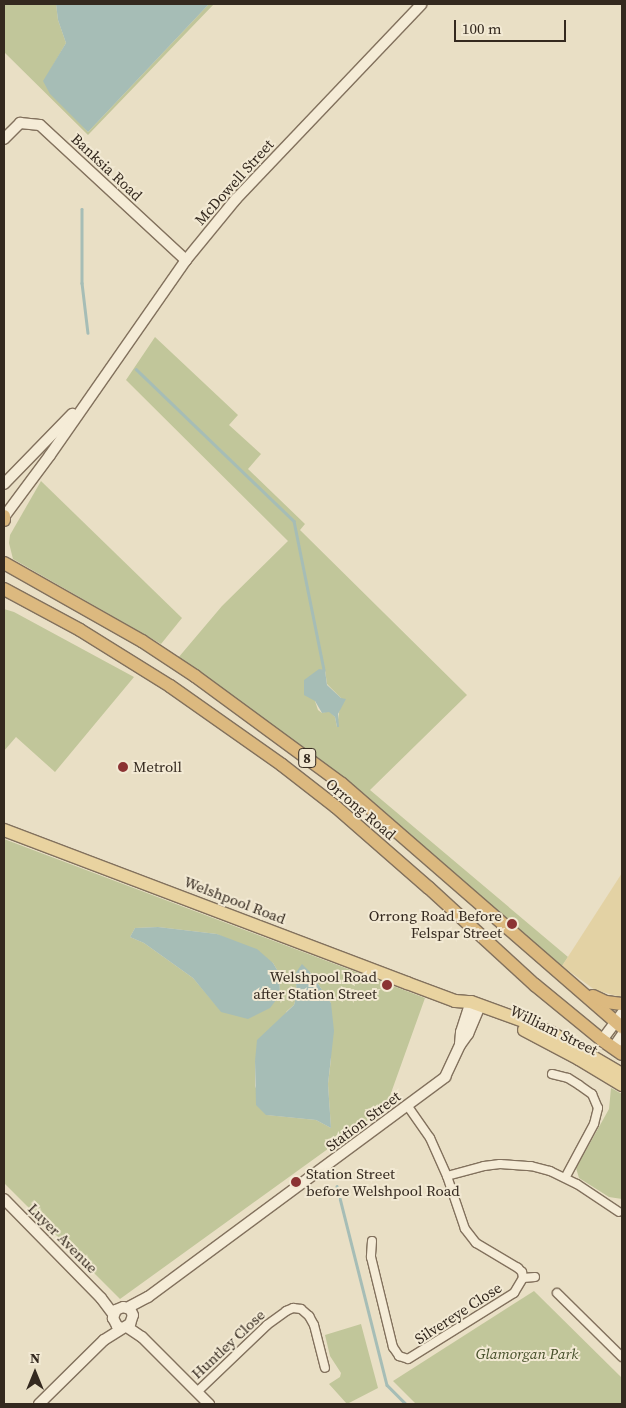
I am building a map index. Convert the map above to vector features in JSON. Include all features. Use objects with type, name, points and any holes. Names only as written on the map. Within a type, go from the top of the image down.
[{"type":"highway","points":[[4,553],[8,566]]},
{"type":"highway","name":"Orrong Road","points":[[8,566],[142,641],[195,676],[342,784],[573,985],[620,1021]]},
{"type":"highway","name":"Orrong Road","points":[[4,589],[80,630],[170,686],[282,765],[422,881],[536,985],[618,1051]]},
{"type":"highway","points":[[4,597],[24,600]]},
{"type":"highway","points":[[573,985],[606,1002],[622,1004]]},
{"type":"main road","name":"Welshpool Road","points":[[4,830],[474,1008]]},
{"type":"main road","name":"William Street","points":[[474,1008],[550,1032],[622,1074]]},
{"type":"main road","name":"William Street","points":[[474,1008],[547,1041],[622,1085]]},
{"type":"street","name":"McDowell Street","points":[[4,518],[186,260],[236,199],[422,4]]},
{"type":"street","name":"Banksia Road","points":[[4,139],[20,123],[40,125],[186,260]]},
{"type":"street","name":"McDowell Street","points":[[4,484],[89,397]]},
{"type":"street","name":"Station Street","points":[[39,1404],[124,1318],[148,1297],[408,1106],[444,1077],[460,1045],[468,1034],[474,1008]]},
{"type":"street","points":[[602,1040],[620,1021]]},
{"type":"street","points":[[618,1051],[622,1035]]},
{"type":"street","points":[[552,1074],[568,1078],[592,1094],[598,1108],[594,1124],[565,1178]]},
{"type":"street","name":"Silvereye Close","points":[[372,1241],[371,1257],[393,1347],[400,1356],[408,1359],[514,1293],[523,1278],[522,1272],[518,1268],[476,1243],[465,1229],[447,1176],[430,1138],[408,1106]]},
{"type":"street","points":[[447,1176],[500,1164],[531,1166],[565,1178],[604,1200],[619,1212]]},
{"type":"street","name":"Luyer Avenue","points":[[4,1199],[101,1298],[124,1318]]},
{"type":"street","points":[[523,1278],[535,1277]]},
{"type":"street","points":[[557,1293],[622,1357]]},
{"type":"street","name":"Huntley Close","points":[[197,1392],[267,1325],[286,1311],[294,1308],[301,1308],[314,1325],[325,1368]]},
{"type":"street","points":[[124,1318],[209,1404]]},
{"type":"green space","points":[[4,4],[56,4],[58,20],[66,43],[44,81],[88,132],[209,4],[214,4],[88,135],[4,52]]},
{"type":"green space","points":[[155,337],[238,415],[229,425],[261,454],[248,469],[305,524],[300,530],[467,695],[370,790],[568,957],[562,966],[344,778],[178,658],[222,606],[288,541],[126,380]],"holes":[[[325,670],[327,684],[341,698],[337,727],[335,717],[329,711],[322,713],[318,710],[315,701]]]},
{"type":"green space","points":[[41,481],[182,618],[161,644],[13,559],[9,543],[10,535]]},
{"type":"green space","points":[[4,609],[14,612],[134,677],[55,772],[16,737],[4,751]]},
{"type":"green space","points":[[4,839],[425,998],[386,1107],[120,1299],[4,1183]],"holes":[[[158,927],[217,934],[273,963],[279,973],[280,995],[221,1011],[193,978],[144,943],[130,937],[135,928]],[[310,972],[331,1003],[331,1059],[328,1084],[331,1128],[316,1120],[267,1115],[255,1086],[255,1061],[287,1011],[294,1005],[297,994],[295,974]]]},
{"type":"green space","points":[[611,1088],[622,1094],[622,1199],[609,1197],[579,1178],[576,1168],[609,1109]]},
{"type":"green space","name":"Glamorgan Park","points":[[534,1291],[622,1378],[622,1404],[416,1404],[393,1381]]},
{"type":"green space","points":[[361,1324],[378,1388],[347,1404],[329,1384],[340,1377],[341,1373],[330,1356],[325,1335]]},
{"type":"sand","points":[[622,873],[622,996],[617,996],[595,990],[562,966]]},
{"type":"water","points":[[56,4],[209,4],[88,132],[50,94],[43,81],[66,43],[58,20]]},
{"type":"water","points":[[319,669],[325,670],[327,685],[341,698],[346,699],[338,714],[339,727],[337,727],[335,717],[329,712],[322,713],[315,701],[304,695],[304,680]]},
{"type":"water","points":[[158,927],[217,934],[257,949],[273,963],[279,973],[280,995],[270,1008],[248,1019],[221,1012],[193,978],[144,943],[130,937],[135,928]]},
{"type":"water","points":[[302,964],[310,972],[331,1003],[334,1031],[328,1084],[331,1128],[316,1120],[266,1115],[256,1105],[255,1061],[257,1040],[294,1005],[297,994],[295,974]]},
{"type":"waterway","points":[[82,209],[82,283],[88,333]]},
{"type":"waterway","points":[[136,369],[294,521],[324,670]]},
{"type":"waterway","points":[[337,1186],[387,1385],[406,1404]]},
{"type":"place","name":"Metroll","points":[[123,767]]},
{"type":"place","name":"Orrong Road Before Felspar Street","points":[[512,924]]},
{"type":"place","name":"Welshpool Road after Station Street","points":[[387,985]]},
{"type":"place","name":"Station Street before Welshpool Road","points":[[296,1182]]}]
